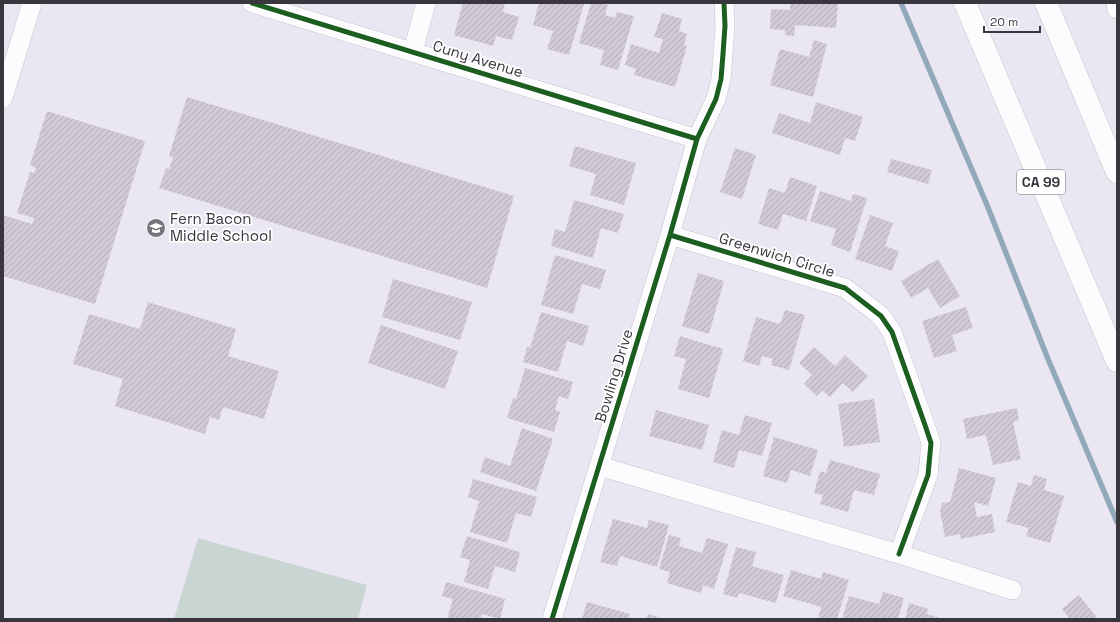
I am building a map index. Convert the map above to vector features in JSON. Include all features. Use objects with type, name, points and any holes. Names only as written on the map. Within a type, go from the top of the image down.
[{"type":"highway","name":"CA 99","points":[[965,3],[1117,361]]},
{"type":"highway","points":[[1046,3],[1117,172]]},
{"type":"street","points":[[3,98],[32,3]]},
{"type":"street","name":"Cuny Avenue","points":[[252,3],[697,139]]},
{"type":"street","points":[[413,51],[426,3]]},
{"type":"street","name":"Bowling Drive","points":[[552,619],[670,235],[697,139],[716,99],[721,78],[725,26],[724,3]]},
{"type":"street","points":[[1116,3],[1117,9]]},
{"type":"street","name":"Greenwich Circle","points":[[670,235],[845,288],[885,322],[892,332],[931,443],[928,475],[899,554]]},
{"type":"street","points":[[598,466],[899,554],[1012,590]]},
{"type":"shaded area","points":[[198,538],[367,585],[358,619],[174,619]]},
{"type":"building","points":[[463,3],[505,3],[503,12],[519,17],[512,40],[496,36],[493,46],[454,35]]},
{"type":"building","points":[[539,3],[584,4],[569,55],[547,49],[553,31],[533,25]]},
{"type":"building","points":[[591,3],[608,5],[605,15],[615,18],[617,12],[634,16],[618,70],[600,65],[604,50],[579,43]]},
{"type":"building","points":[[790,3],[838,4],[836,28],[795,25],[794,36],[785,35],[785,30],[770,29],[771,9],[790,10]]},
{"type":"building","points":[[662,13],[682,19],[679,31],[687,34],[684,45],[687,46],[675,87],[634,75],[636,69],[625,65],[631,44],[659,53],[663,39],[654,37]]},
{"type":"building","points":[[814,40],[827,44],[813,97],[770,85],[780,49],[809,57]]},
{"type":"building","points":[[187,97],[514,196],[487,288],[159,188],[166,168],[169,169],[173,157],[169,156]]},
{"type":"building","points":[[816,102],[863,117],[855,141],[845,138],[840,155],[772,133],[779,113],[810,123]]},
{"type":"building","points":[[47,111],[145,141],[95,304],[3,276],[3,215],[32,224],[34,218],[17,213],[30,172],[34,173],[36,168],[30,165]]},
{"type":"building","points":[[575,146],[636,163],[624,205],[590,195],[596,174],[569,166]]},
{"type":"building","points":[[735,148],[756,155],[742,199],[720,192]]},
{"type":"building","points":[[891,159],[932,170],[928,184],[887,172]]},
{"type":"building","points":[[790,177],[817,186],[806,221],[783,214],[778,230],[758,224],[769,188],[785,193]]},
{"type":"building","points":[[820,191],[851,201],[853,194],[867,198],[850,252],[831,245],[836,229],[810,221]]},
{"type":"building","points":[[574,200],[624,214],[618,233],[601,228],[593,258],[551,246],[555,229],[565,232]]},
{"type":"building","points":[[870,215],[893,223],[885,246],[899,251],[892,271],[855,259]]},
{"type":"building","points":[[555,255],[606,270],[600,289],[582,284],[573,314],[541,305]]},
{"type":"building","points":[[938,259],[960,296],[940,308],[928,288],[911,298],[901,281]]},
{"type":"building","points":[[698,273],[724,281],[709,334],[682,326]]},
{"type":"building","points":[[393,279],[472,302],[460,340],[382,317]]},
{"type":"building","points":[[148,302],[236,329],[228,356],[279,371],[264,419],[223,407],[219,420],[210,417],[205,434],[115,406],[123,379],[73,364],[89,314],[140,329]]},
{"type":"building","points":[[966,307],[973,328],[952,335],[957,351],[934,358],[922,321]]},
{"type":"building","points":[[785,310],[805,315],[789,370],[771,365],[773,359],[762,356],[759,366],[743,361],[756,317],[780,324]]},
{"type":"building","points":[[541,312],[589,326],[583,346],[567,341],[558,372],[523,362],[527,347],[530,348]]},
{"type":"building","points":[[381,325],[458,351],[445,389],[368,363]]},
{"type":"building","points":[[680,336],[723,349],[709,398],[678,389],[686,359],[674,356]]},
{"type":"building","points":[[814,347],[835,366],[845,355],[868,376],[853,392],[843,383],[830,397],[822,390],[817,396],[804,384],[812,375],[799,363]]},
{"type":"building","points":[[525,368],[573,382],[568,399],[559,396],[555,410],[560,412],[554,432],[507,418],[513,398],[516,399]]},
{"type":"building","points":[[874,399],[880,442],[844,447],[838,404]]},
{"type":"building","points":[[1017,408],[1019,420],[1013,422],[1021,459],[993,465],[986,435],[967,439],[963,419]]},
{"type":"building","points":[[656,410],[709,425],[702,450],[649,436]]},
{"type":"building","points":[[745,415],[772,423],[762,456],[739,450],[734,468],[713,462],[722,430],[739,435]]},
{"type":"building","points":[[522,428],[553,439],[536,491],[480,472],[485,457],[510,466]]},
{"type":"building","points":[[774,437],[818,450],[810,476],[791,470],[787,483],[763,476]]},
{"type":"building","points":[[830,460],[880,474],[874,495],[854,490],[848,512],[820,504],[823,495],[814,493],[820,471],[826,473]]},
{"type":"building","points":[[959,468],[996,478],[988,506],[974,502],[977,517],[992,514],[995,532],[961,539],[960,534],[945,537],[940,511],[942,503],[950,502]]},
{"type":"building","points":[[1034,475],[1047,479],[1044,490],[1064,496],[1050,543],[1026,536],[1029,528],[1006,522],[1018,482],[1031,486]]},
{"type":"building","points":[[473,479],[537,497],[531,517],[516,513],[507,543],[470,532],[479,501],[468,497]]},
{"type":"building","points":[[613,519],[647,528],[649,520],[669,525],[657,567],[620,556],[617,566],[600,562]]},
{"type":"building","points":[[669,535],[681,538],[679,546],[702,553],[707,538],[728,544],[714,589],[703,585],[701,593],[667,583],[670,572],[659,569]]},
{"type":"building","points":[[467,536],[520,552],[515,572],[495,566],[488,589],[464,582],[470,560],[460,557]]},
{"type":"building","points":[[736,547],[756,552],[752,566],[784,575],[776,603],[739,593],[737,598],[723,594]]},
{"type":"building","points":[[791,570],[821,579],[823,572],[849,580],[837,619],[818,618],[821,607],[783,596]]},
{"type":"building","points":[[446,582],[505,599],[500,619],[482,614],[480,619],[447,619],[453,599],[442,596]]},
{"type":"building","points":[[883,592],[904,598],[898,619],[842,619],[849,596],[879,604]]},
{"type":"building","points":[[1079,595],[1098,619],[1070,619],[1062,609]]},
{"type":"building","points":[[587,602],[630,614],[629,619],[582,619]]},
{"type":"building","points":[[909,603],[928,609],[927,614],[943,619],[905,619]]},
{"type":"building","points":[[648,614],[664,619],[646,619]]},
{"type":"waterway","points":[[901,3],[987,205],[1048,359],[1117,522]]},
{"type":"cycle path","points":[[252,3],[697,139]]},
{"type":"cycle path","points":[[552,619],[670,235],[697,139],[716,99],[721,79],[725,26],[724,3]]},
{"type":"cycle path","points":[[670,235],[845,288],[881,316],[892,332],[931,443],[928,475],[899,554]]},
{"type":"place","name":"Fern Bacon Middle School","points":[[156,228]]}]
